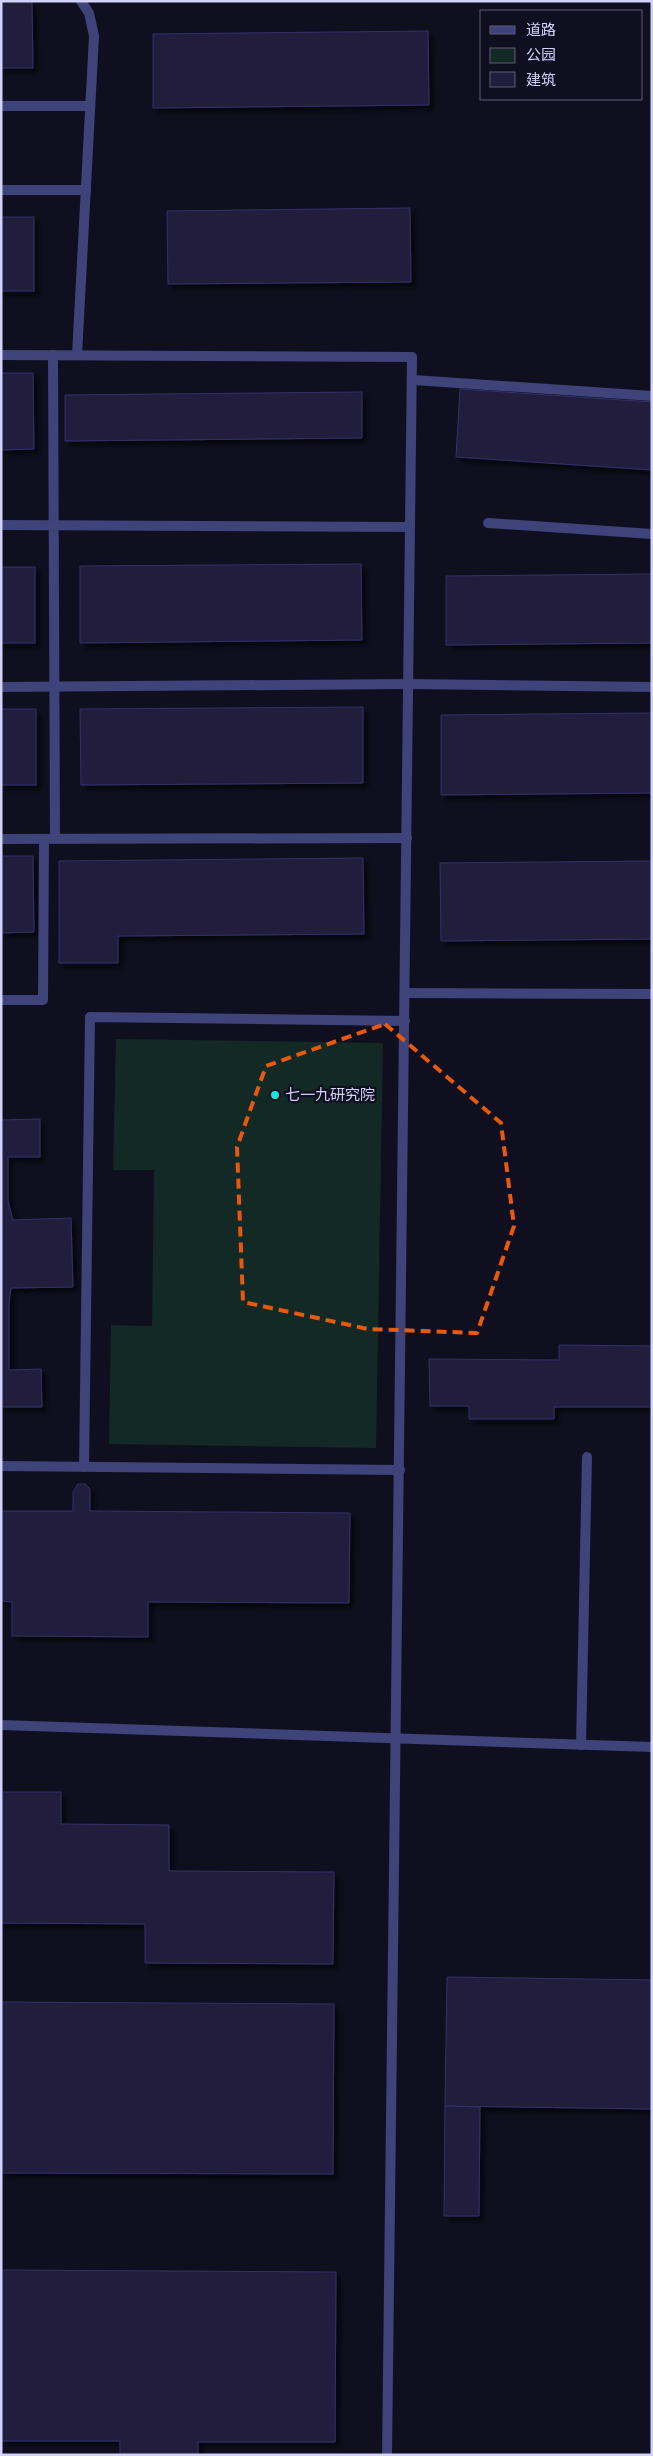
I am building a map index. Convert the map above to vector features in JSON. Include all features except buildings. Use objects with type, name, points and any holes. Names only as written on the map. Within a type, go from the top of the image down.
[{"type":"street","points":[[77,355],[94,36],[88,13],[81,1]]},
{"type":"street","points":[[1,106],[90,106]]},
{"type":"street","points":[[1,190],[86,190]]},
{"type":"street","points":[[1,355],[412,357],[387,2455]]},
{"type":"street","points":[[53,356],[55,839]]},
{"type":"street","points":[[413,380],[652,396]]},
{"type":"street","points":[[488,523],[652,534]]},
{"type":"street","points":[[1,525],[410,526]]},
{"type":"street","points":[[1,687],[408,684],[652,687]]},
{"type":"street","points":[[1,839],[407,838]]},
{"type":"street","points":[[1,1000],[43,1000],[44,839]]},
{"type":"street","points":[[405,993],[652,994]]},
{"type":"street","points":[[84,1467],[90,1017],[405,1021]]},
{"type":"street","points":[[581,1745],[586,1457]]},
{"type":"street","points":[[1,1466],[400,1470]]},
{"type":"street","points":[[1,1725],[652,1747]]},
{"type":"highlighted area","points":[[385,1024],[501,1123],[514,1226],[477,1333],[368,1329],[243,1302],[237,1147],[266,1066]]},
{"type":"green space","points":[[116,1039],[383,1043],[376,1448],[109,1444],[111,1325],[152,1326],[154,1170],[113,1170]]},
{"type":"place","name":"七一九研究院","points":[[275,1095]]}]
